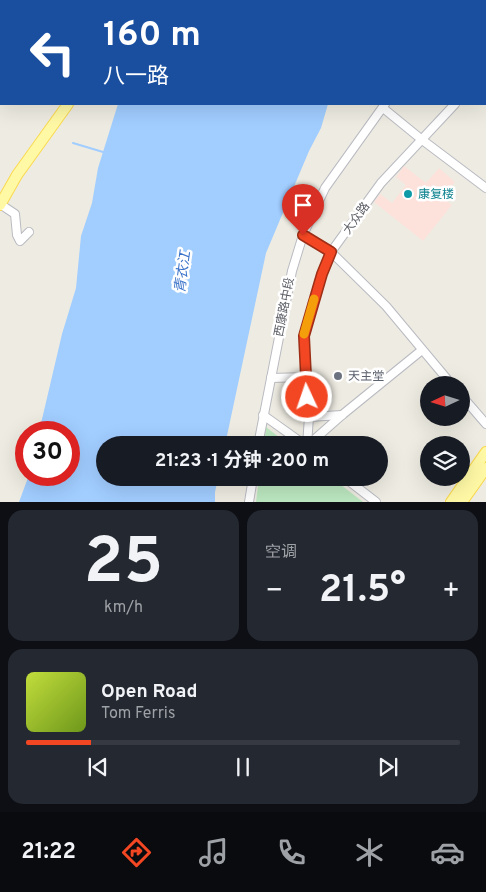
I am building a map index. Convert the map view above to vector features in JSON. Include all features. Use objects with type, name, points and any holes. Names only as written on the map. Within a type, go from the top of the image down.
[{"type":"main road","points":[[0,204],[17,175],[67,105]]},
{"type":"main road","points":[[451,502],[486,452]]},
{"type":"main road","points":[[462,502],[486,468]]},
{"type":"street","name":"大众路","points":[[308,436],[309,417],[304,336],[322,274],[331,252],[381,183],[454,105]]},
{"type":"street","points":[[384,106],[422,139],[486,188]]},
{"type":"street","name":"西康路中段","points":[[260,436],[292,271],[303,235],[326,188],[384,106]]},
{"type":"street","points":[[0,204],[15,214],[17,235],[20,241],[29,232]]},
{"type":"street","points":[[303,235],[331,252],[386,306],[444,376]]},
{"type":"street","points":[[318,436],[422,350]]},
{"type":"street","points":[[271,378],[306,377]]},
{"type":"street","points":[[470,405],[486,424]]},
{"type":"street","points":[[264,415],[294,436]]},
{"type":"street","points":[[309,417],[342,415]]},
{"type":"street","points":[[249,502],[252,486]]},
{"type":"street","points":[[355,486],[376,502]]},
{"type":"shaded area","points":[[404,166],[426,183],[439,168],[455,182],[443,198],[452,205],[423,241],[374,202],[380,194],[392,203],[406,185],[396,177]]},
{"type":"green space","points":[[266,427],[278,436],[265,436]]},
{"type":"green space","points":[[258,486],[342,486],[363,502],[256,502]]},
{"type":"water","name":"青衣江","points":[[118,105],[328,105],[321,128],[309,151],[266,253],[227,436],[96,436],[96,486],[216,486],[215,502],[19,502],[25,486],[80,486],[80,421],[42,421],[62,334],[76,288],[81,236],[92,203],[98,168]]},
{"type":"waterway","points":[[73,143],[103,152]]},
{"type":"slow traffic","points":[[304,334],[314,299]]},
{"type":"place","name":"康复楼","points":[[408,194]]},
{"type":"place","name":"天主堂","points":[[338,376]]},
{"type":"route","points":[[303,235],[331,252],[322,274],[304,336],[307,397]]}]
